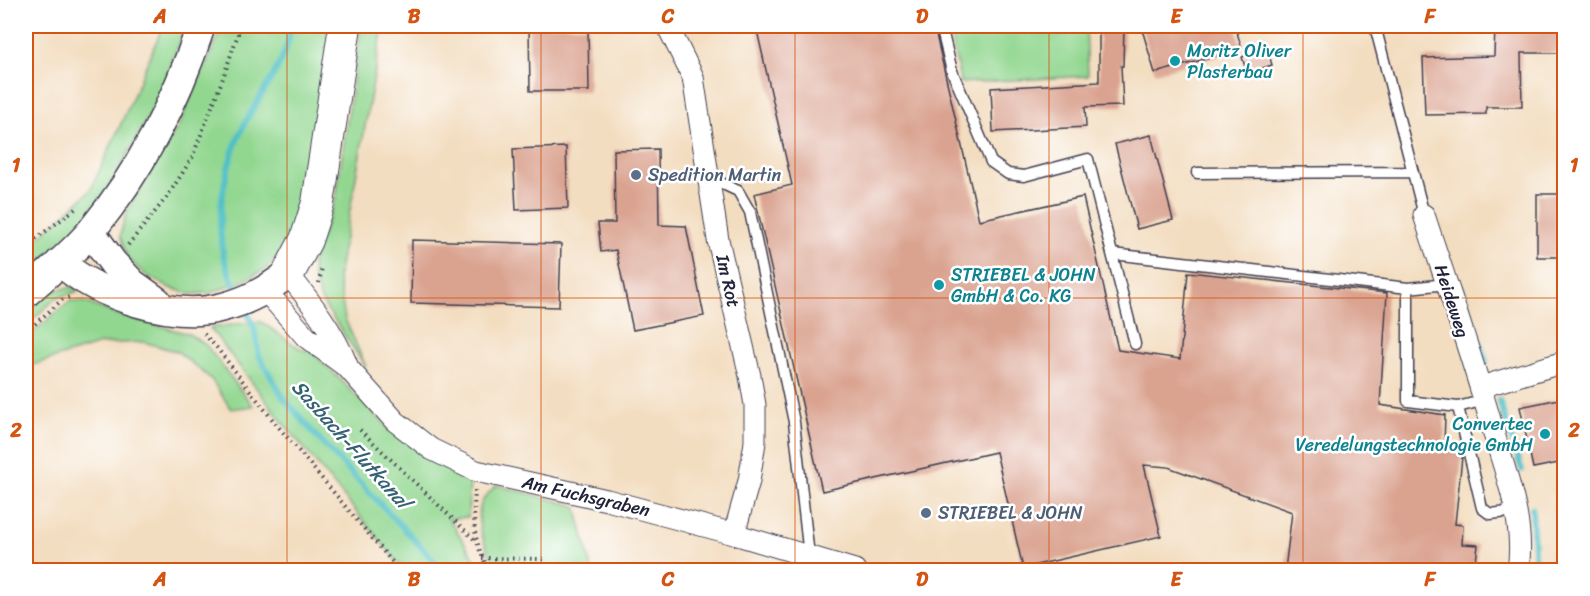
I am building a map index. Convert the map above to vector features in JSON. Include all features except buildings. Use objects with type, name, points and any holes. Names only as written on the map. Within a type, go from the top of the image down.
[{"type":"main road","points":[[272,286],[306,240],[318,203],[345,26]]},
{"type":"street","points":[[26,293],[91,232],[118,196],[164,118],[201,26]]},
{"type":"street","name":"Im Rot","points":[[671,28],[693,77],[718,240],[755,405],[755,442],[749,482],[734,534]]},
{"type":"street","name":"Heideweg","points":[[1424,214],[1483,393],[1517,511],[1521,551],[1518,570]]},
{"type":"street","points":[[91,232],[113,263],[132,283],[167,308]]},
{"type":"street","points":[[60,262],[74,274],[107,291],[133,301],[167,308],[209,309],[272,286]]},
{"type":"street","name":"Am Fuchsgraben","points":[[272,286],[308,299],[342,351],[348,368],[395,421],[431,449],[476,471],[607,500],[855,570]]},
{"type":"street","points":[[1483,393],[1564,362]]},
{"type":"lane","points":[[942,26],[952,71],[991,162],[1008,174],[1024,176],[1088,159],[1135,344]]},
{"type":"lane","points":[[1375,26],[1424,214]]},
{"type":"lane","points":[[1197,173],[1413,172]]},
{"type":"lane","points":[[708,177],[738,191],[750,212],[794,422],[808,556]]},
{"type":"lane","points":[[1113,254],[1408,288],[1447,284]]},
{"type":"lane","points":[[1408,288],[1408,401],[1458,407],[1483,393]]},
{"type":"lane","points":[[1458,407],[1482,508],[1490,514],[1517,511]]},
{"type":"path","points":[[234,26],[238,34]]},
{"type":"path","points":[[113,263],[166,197],[192,158],[241,26]]},
{"type":"path","points":[[26,246],[83,203]]},
{"type":"path","points":[[26,332],[62,300],[75,297]]},
{"type":"path","points":[[209,309],[198,327],[399,570]]},
{"type":"path","points":[[360,430],[476,541]]},
{"type":"path","points":[[476,471],[474,518],[476,541],[489,570]]},
{"type":"path","points":[[482,558],[543,559]]},
{"type":"green space","points":[[163,26],[186,26],[158,100],[109,187],[80,223],[26,276],[26,249],[90,191]]},
{"type":"green space","points":[[223,26],[334,26],[317,149],[296,229],[282,254],[266,269],[243,281],[210,293],[189,294],[168,287],[146,275],[128,259],[120,236],[126,213],[178,127]]},
{"type":"green space","points":[[361,26],[383,26],[338,277],[345,319],[366,367],[321,300],[313,277],[312,262],[336,198]]},
{"type":"green space","points":[[948,26],[1086,26],[1088,76],[961,83]]},
{"type":"green space","points":[[72,287],[79,291],[56,298],[26,326],[26,310],[53,291]]},
{"type":"green space","points":[[70,301],[85,302],[115,314],[189,334],[206,345],[253,406],[231,409],[211,379],[178,352],[144,342],[100,344],[26,367],[26,338]]},
{"type":"green space","points":[[259,321],[292,343],[312,352],[392,431],[470,480],[468,517],[449,519],[482,570],[400,570],[400,565],[284,424],[210,328]]},
{"type":"green space","points":[[496,485],[576,506],[592,570],[497,570],[485,545],[479,518],[483,500]]},
{"type":"waterway","name":"Sasbach-Flutkanal","points":[[239,295],[228,271],[222,247],[221,217],[224,184],[238,138],[279,65],[291,26]]},
{"type":"waterway","points":[[1461,287],[1486,362]]},
{"type":"waterway","name":"Sasbach-Flutkanal","points":[[244,306],[254,327],[259,356],[283,397],[316,436],[443,570]]},
{"type":"waterway","points":[[1499,400],[1522,470]]},
{"type":"waterway","points":[[1532,508],[1535,570]]},
{"type":"place","name":"Moritz Oliver Plasterbau","points":[[1175,61]]},
{"type":"place","name":"Spedition Martin","points":[[636,175]]},
{"type":"place","name":"STRIEBEL & JOHN GmbH & Co. KG","points":[[939,285]]},
{"type":"place","name":"Convertec Veredelungstechnologie GmbH","points":[[1545,434]]},
{"type":"place","name":"STRIEBEL & JOHN","points":[[926,513]]}]
